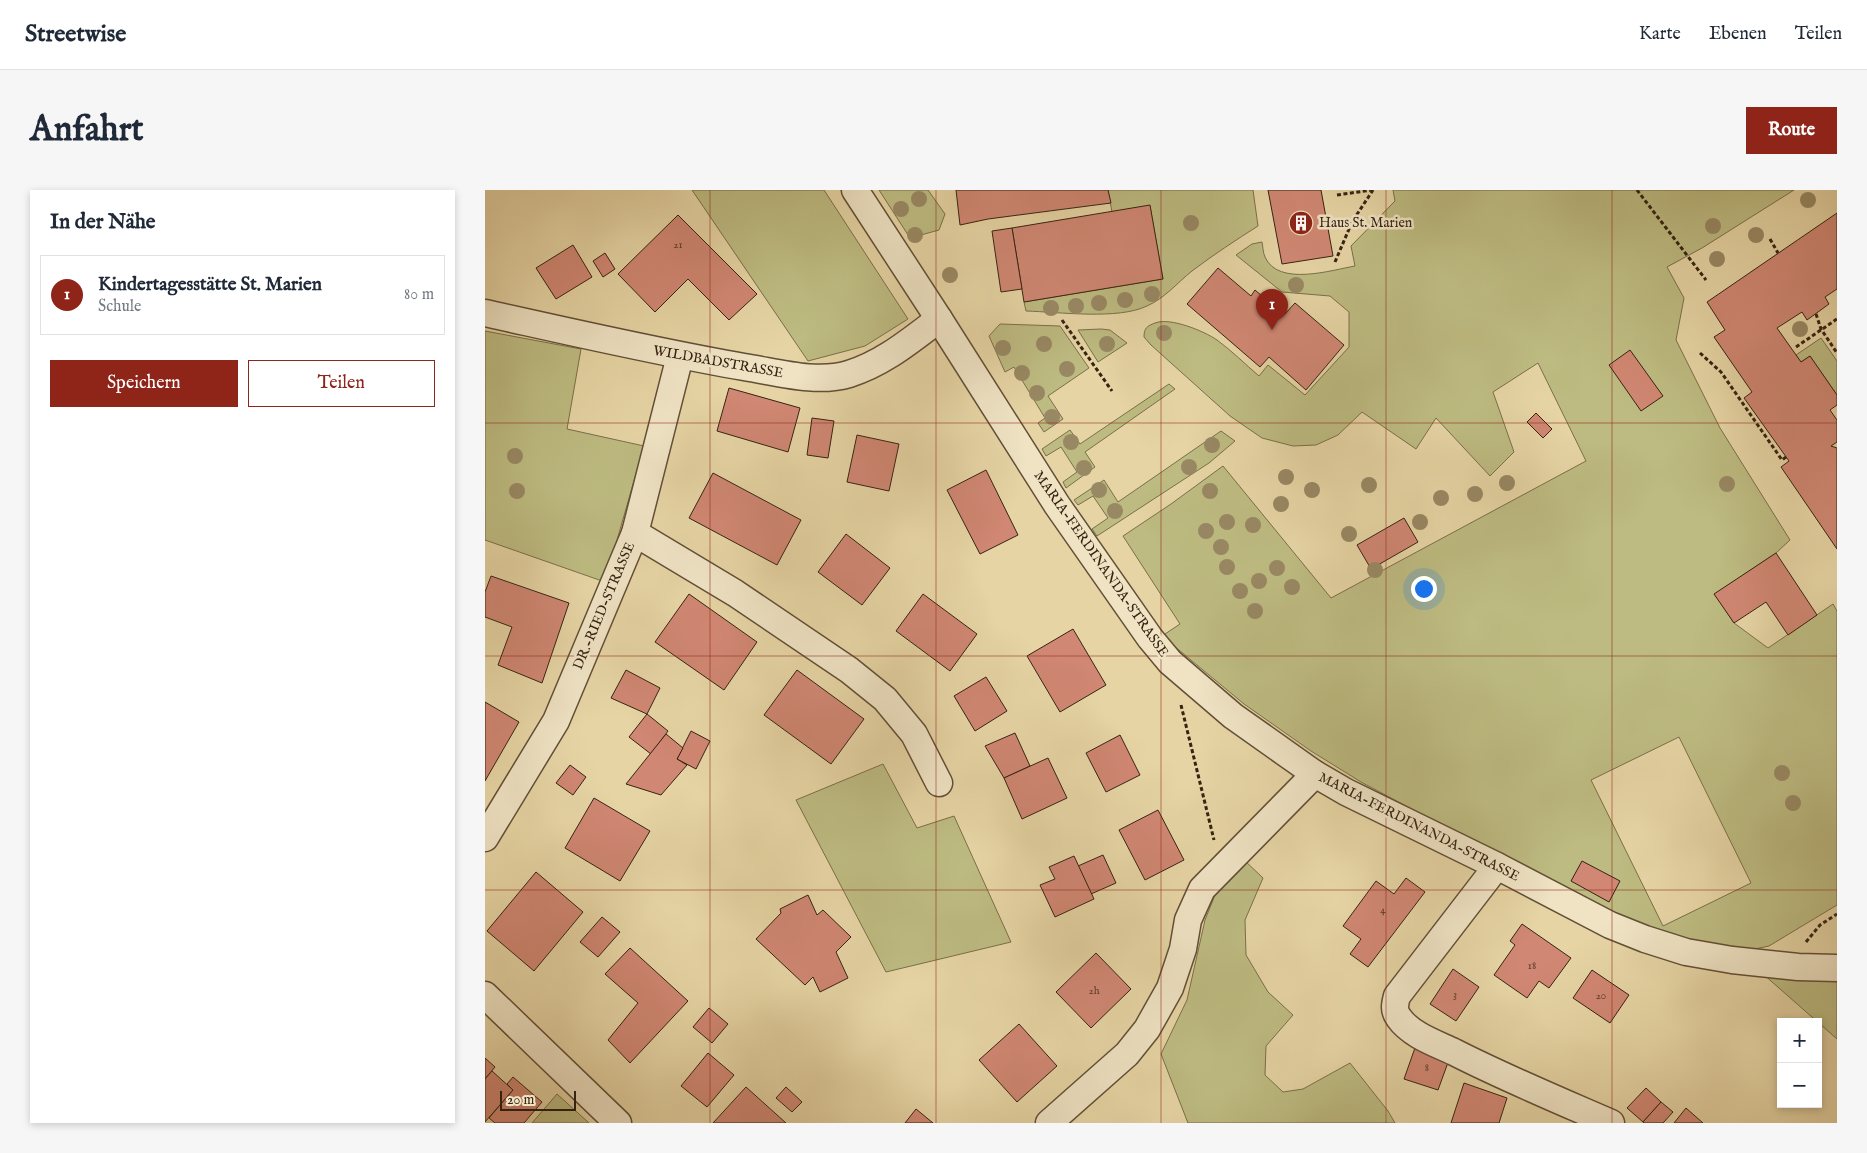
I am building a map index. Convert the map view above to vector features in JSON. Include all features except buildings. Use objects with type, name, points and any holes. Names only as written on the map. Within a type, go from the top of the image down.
[{"type":"street","name":"MARIA-FERDINANDA-STRASSE","points":[[855,190],[1057,506],[1150,638],[1170,662],[1233,716],[1315,774],[1346,792],[1497,866],[1602,921],[1645,939],[1685,952],[1732,960],[1798,967],[1837,968]]},
{"type":"street","name":"WILDBADSTRASSE","points":[[485,313],[680,356],[807,377],[832,377],[848,374],[877,363],[939,319]]},
{"type":"street","name":"DR.-RIED-STRASSE","points":[[485,838],[556,721],[635,533],[680,356]]},
{"type":"street","points":[[635,533],[735,593],[857,676],[885,700],[913,734],[939,783]]},
{"type":"street","points":[[1049,1123],[1127,1054],[1147,1029],[1171,988],[1183,949],[1188,920],[1201,889],[1315,774]]},
{"type":"street","points":[[1497,866],[1397,996],[1394,1008],[1399,1018],[1415,1032],[1429,1040],[1611,1123]]},
{"type":"street","points":[[485,995],[618,1123]]},
{"type":"path","points":[[1337,195],[1373,190]]},
{"type":"path","points":[[1335,262],[1352,222],[1373,190]]},
{"type":"path","points":[[1637,190],[1706,280]]},
{"type":"path","points":[[1770,239],[1778,253]]},
{"type":"path","points":[[1815,314],[1821,329],[1837,353]]},
{"type":"path","points":[[1797,347],[1837,319]]},
{"type":"path","points":[[1062,320],[1112,391]]},
{"type":"path","points":[[1700,353],[1721,372],[1782,460],[1786,457]]},
{"type":"path","points":[[1179,699],[1221,867]]},
{"type":"path","points":[[1798,967],[1804,946],[1810,935],[1820,925],[1837,914]]},
{"type":"shaded area","points":[[692,190],[824,190],[908,319],[865,346],[808,361]]},
{"type":"shaded area","points":[[879,190],[928,190],[945,214],[939,230],[910,238]]},
{"type":"shaded area","points":[[1108,190],[1253,190],[1258,226],[1208,259],[1165,295],[1147,306],[1121,313],[1105,314],[1026,311],[1024,302],[1163,279],[1150,206],[1112,212]]},
{"type":"shaded area","points":[[1393,190],[1794,190],[1702,248],[1667,267],[1684,298],[1676,340],[1720,428],[1790,540],[1776,553],[1715,594],[1734,623],[1768,648],[1833,604],[1837,611],[1837,905],[1769,946],[1750,950],[1704,945],[1625,921],[1556,886],[1361,782],[1311,751],[1244,704],[1162,636],[1180,624],[1123,536],[1223,466],[1331,598],[1586,461],[1538,363],[1493,392],[1514,452],[1490,476],[1436,418],[1416,449],[1362,412],[1338,435],[1316,445],[1293,446],[1262,438],[1230,416],[1144,337],[1147,328],[1155,323],[1169,322],[1187,326],[1217,340],[1259,376],[1268,365],[1305,395],[1349,347],[1349,312],[1330,296],[1282,292],[1236,255],[1252,244],[1262,242],[1265,257],[1272,266],[1281,272],[1293,274],[1320,273],[1355,266],[1351,246],[1395,201]],"holes":[[[1679,737],[1751,883],[1663,926],[1591,780]]]},
{"type":"shaded area","points":[[1000,324],[1060,326],[1089,368],[1048,396],[1063,419],[1044,432],[1038,423],[1045,418],[1014,367],[1005,372],[989,336]]},
{"type":"shaded area","points":[[1078,330],[1110,330],[1127,343],[1098,362]]},
{"type":"shaded area","points":[[485,331],[581,349],[567,429],[644,446],[605,582],[485,540]]},
{"type":"shaded area","points":[[1821,338],[1837,361],[1837,395],[1810,356],[1801,362],[1796,355]]},
{"type":"shaded area","points":[[1169,384],[1175,389],[1085,452],[1095,467],[1066,488],[1063,482],[1077,472],[1061,447],[1046,456],[1042,449],[1070,430],[1080,444]]},
{"type":"shaded area","points":[[1221,431],[1235,441],[1209,463],[1097,536],[1092,529],[1108,518],[1093,496],[1078,505],[1074,500],[1104,480],[1118,502]]},
{"type":"shaded area","points":[[883,764],[917,828],[954,816],[1011,942],[886,972],[796,800]]},
{"type":"shaded area","points":[[1243,859],[1263,878],[1245,920],[1246,955],[1268,992],[1293,1015],[1266,1046],[1265,1075],[1283,1092],[1303,1089],[1350,1063],[1388,1111],[1395,1123],[1188,1123],[1161,1054],[1187,1000],[1205,920],[1217,890]]},
{"type":"shaded area","points":[[1763,974],[1837,978],[1837,1039],[1822,1026],[1822,1018],[1813,1018]]},
{"type":"shaded area","points":[[557,1094],[589,1123],[532,1123]]},
{"type":"place","name":"Haus St. Marien","points":[[1301,223]]},
{"type":"place","name":"Kindertagesstätte St. Marien","points":[[1272,330]]}]
